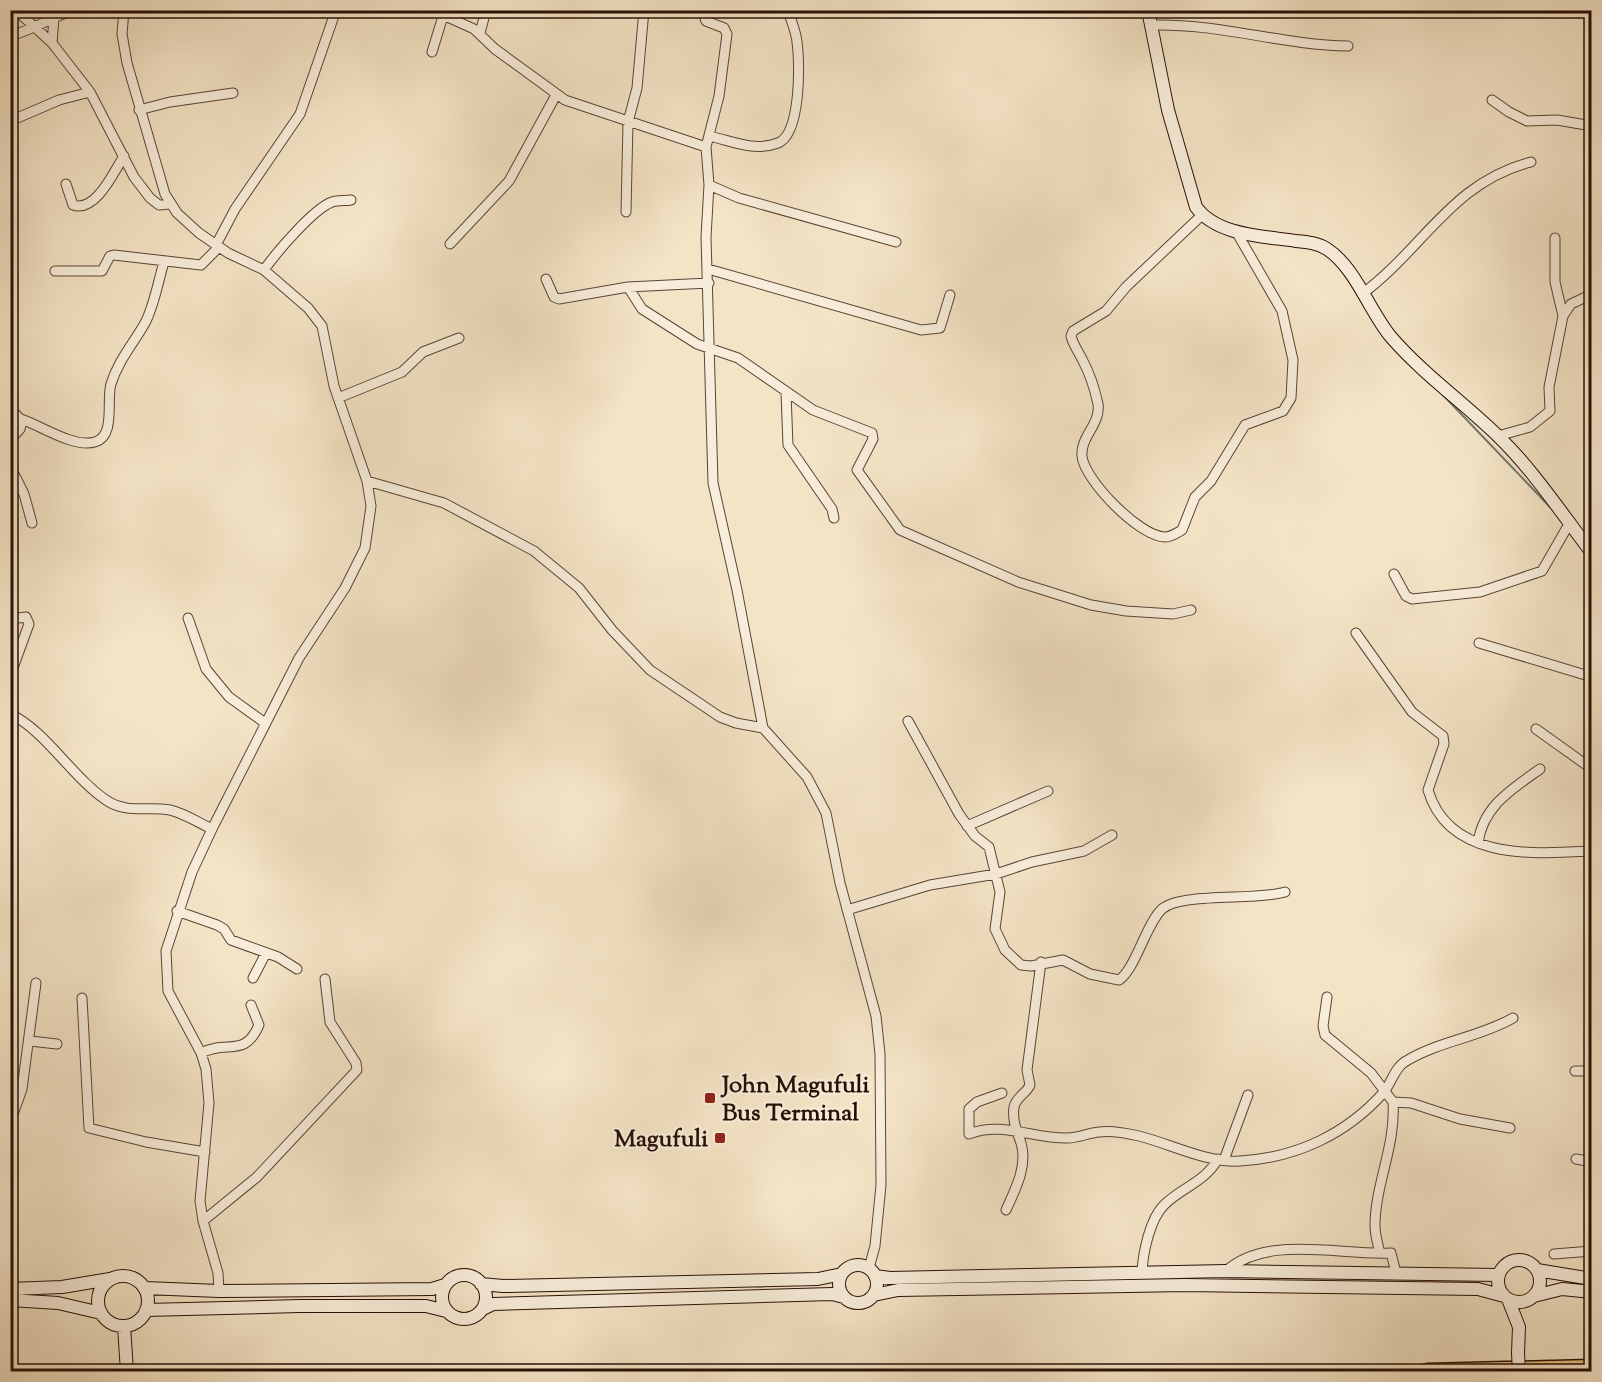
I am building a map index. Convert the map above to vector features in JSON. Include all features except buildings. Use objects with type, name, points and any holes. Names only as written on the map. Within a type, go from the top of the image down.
[{"type":"highway","points":[[1427,1371],[1592,1368]]},
{"type":"street","points":[[16,10],[52,43],[90,92],[134,177],[150,198],[159,205],[170,204]]},
{"type":"street","points":[[10,36],[35,29],[75,10]]},
{"type":"street","points":[[124,10],[123,34],[139,110],[161,187],[170,204],[189,224],[218,246],[264,270],[308,308],[322,326],[338,398],[367,482],[371,506],[365,548],[350,578],[299,658],[212,829],[177,911],[166,951],[165,980],[170,997],[201,1053],[206,1069],[209,1103],[200,1201],[203,1221],[218,1273],[219,1291]]},
{"type":"street","points":[[55,271],[102,271],[110,255],[201,265],[218,246],[236,209],[300,114],[336,10]]},
{"type":"street","points":[[432,10],[480,33],[495,49],[556,95],[628,122],[706,147]]},
{"type":"street","points":[[480,33],[486,10]]},
{"type":"street","points":[[626,212],[628,122],[637,88],[644,10]]},
{"type":"street","points":[[702,10],[706,21],[721,27],[727,34],[719,96],[706,147],[709,185],[706,237],[713,483],[737,590],[763,728],[807,777],[821,801],[830,828],[847,910],[868,980],[880,1054],[881,1185],[872,1272],[878,1286],[874,1295]]},
{"type":"street","points":[[709,136],[757,146],[776,144],[785,138],[792,121],[799,83],[797,41],[788,10]]},
{"type":"street","points":[[1148,10],[1168,110],[1196,207],[1202,215],[1237,232],[1320,245],[1339,260],[1372,306],[1389,335],[1424,371],[1498,436],[1538,481],[1592,554]]},
{"type":"street","points":[[432,52],[443,16]]},
{"type":"street","points":[[52,43],[54,18]]},
{"type":"street","points":[[1152,25],[1178,24],[1301,44],[1348,46]]},
{"type":"street","points":[[15,120],[59,100],[90,92]]},
{"type":"street","points":[[139,110],[170,102],[233,93]]},
{"type":"street","points":[[450,244],[509,182],[556,95]]},
{"type":"street","points":[[1492,100],[1527,121],[1557,120],[1592,126]]},
{"type":"street","points":[[66,184],[73,205],[87,205],[99,193],[124,156]]},
{"type":"street","points":[[1362,294],[1383,279],[1432,224],[1471,190],[1501,172],[1532,162]]},
{"type":"street","points":[[709,185],[739,198],[896,242]]},
{"type":"street","points":[[264,270],[296,234],[325,207],[334,202],[351,201]]},
{"type":"street","points":[[1202,215],[1126,287],[1106,310],[1073,331],[1071,336],[1088,371],[1098,406],[1097,419],[1082,449],[1083,460],[1110,501],[1158,536],[1167,537],[1182,530],[1195,497],[1211,481],[1245,425],[1282,411],[1291,398],[1293,360],[1282,310],[1237,232]]},
{"type":"street","points":[[1555,238],[1555,282],[1563,316]]},
{"type":"street","points":[[10,408],[21,419],[74,440],[92,442],[102,438],[108,427],[107,410],[111,384],[145,322],[164,262]]},
{"type":"street","points":[[708,268],[921,330],[940,328],[950,295]]},
{"type":"street","points":[[546,279],[554,297],[558,298],[628,288],[709,283]]},
{"type":"street","points":[[628,288],[642,309],[709,350],[720,350],[738,358],[786,393],[825,416],[872,432],[873,439],[857,470],[889,517],[908,534],[1017,582],[1091,605],[1126,612],[1173,614],[1191,610]]},
{"type":"street","points":[[1498,436],[1530,426],[1550,411],[1550,387],[1563,316],[1571,304],[1592,294]]},
{"type":"street","points":[[338,398],[402,372],[423,352],[459,338]]},
{"type":"street","points":[[786,393],[788,445],[832,509],[834,518]]},
{"type":"street","points":[[10,440],[20,429],[21,419]]},
{"type":"street","points":[[10,466],[24,494],[32,523]]},
{"type":"street","points":[[367,482],[444,503],[534,551],[579,588],[612,630],[650,670],[694,702],[720,717],[736,723],[763,728]]},
{"type":"street","points":[[1394,574],[1406,596],[1413,599],[1494,588],[1542,571],[1569,524]]},
{"type":"street","points":[[10,619],[26,617],[29,624],[10,676]]},
{"type":"street","points":[[188,618],[206,669],[229,697],[265,723]]},
{"type":"street","points":[[1356,633],[1412,712],[1443,736],[1444,744],[1429,785],[1430,797],[1439,816],[1458,833],[1478,843],[1513,853],[1592,851]]},
{"type":"street","points":[[1479,644],[1592,676]]},
{"type":"street","points":[[10,714],[35,732],[80,780],[108,802],[123,808],[172,810],[212,829]]},
{"type":"street","points":[[908,720],[967,826],[989,847],[1000,892],[996,918],[999,941],[1012,959],[1021,965],[1031,966],[1041,962],[1063,960],[1090,974],[1119,980],[1161,911],[1167,906],[1182,901],[1247,898],[1285,892]]},
{"type":"street","points":[[1536,729],[1592,768]]},
{"type":"street","points":[[1478,843],[1481,825],[1492,808],[1504,795],[1540,768]]},
{"type":"street","points":[[967,826],[1048,791]]},
{"type":"street","points":[[847,910],[930,885],[996,874],[1032,862],[1084,851],[1112,835]]},
{"type":"street","points":[[177,911],[224,928],[231,940],[266,953],[297,969]]},
{"type":"street","points":[[253,978],[266,953]]},
{"type":"street","points":[[1006,1210],[1018,1182],[1023,1156],[1015,1130],[1015,1104],[1030,1085],[1027,1070],[1041,962]]},
{"type":"street","points":[[203,1221],[257,1178],[357,1070],[356,1063],[330,1022],[325,979]]},
{"type":"street","points":[[10,1123],[18,1107],[30,1041],[36,983]]},
{"type":"street","points":[[1327,997],[1323,1026],[1325,1035],[1371,1073],[1393,1102],[1391,1147],[1376,1216],[1375,1228],[1380,1253]]},
{"type":"street","points":[[82,998],[89,1128],[146,1142],[205,1152]]},
{"type":"street","points":[[201,1053],[216,1046],[240,1047],[250,1041],[259,1025],[252,1005]]},
{"type":"street","points":[[1002,1093],[977,1102],[969,1109],[969,1134],[987,1128],[1067,1138],[1098,1131],[1125,1133],[1221,1160],[1239,1161],[1273,1156],[1314,1144],[1347,1127],[1386,1090],[1403,1063],[1409,1059],[1488,1031],[1513,1018]]},
{"type":"street","points":[[30,1041],[57,1044]]},
{"type":"street","points":[[1575,1071],[1592,1071]]},
{"type":"street","points":[[1143,1272],[1143,1259],[1160,1210],[1170,1200],[1210,1172],[1221,1160],[1248,1095]]},
{"type":"street","points":[[1393,1102],[1411,1104],[1460,1119],[1510,1128]]},
{"type":"street","points":[[1576,1159],[1592,1162]]},
{"type":"street","points":[[1226,1271],[1237,1261],[1259,1252],[1310,1250],[1391,1253],[1396,1273]]},
{"type":"street","points":[[1554,1254],[1592,1251]]},
{"type":"street","points":[[1519,1327],[1506,1298],[1498,1287],[1498,1275],[1508,1263],[1518,1260],[1529,1263],[1537,1270],[1592,1279]]},
{"type":"street","points":[[481,1284],[503,1286],[818,1278],[842,1274],[854,1266],[890,1278],[1226,1271],[1498,1275]]},
{"type":"street","points":[[1519,1371],[1519,1327],[1531,1297],[1539,1286],[1537,1270]]},
{"type":"street","points":[[842,1274],[839,1288],[844,1297],[852,1303],[862,1303],[874,1295],[898,1290],[1185,1285],[1479,1289],[1519,1302],[1562,1289],[1592,1292]]},
{"type":"street","points":[[446,1311],[441,1295],[445,1285],[452,1278],[463,1275],[473,1277],[481,1284],[486,1294],[483,1309]]},
{"type":"street","points":[[10,1289],[62,1287],[110,1278],[127,1276],[137,1280],[145,1288],[148,1299],[146,1310],[135,1323],[124,1326],[108,1321],[101,1313],[98,1296],[102,1286],[110,1278]]},
{"type":"street","points":[[145,1288],[219,1291],[432,1289],[445,1285]]},
{"type":"street","points":[[146,1310],[300,1305],[426,1306],[465,1319],[475,1316],[493,1304],[821,1294],[844,1297]]},
{"type":"street","points":[[10,1300],[58,1303],[101,1313]]},
{"type":"street","points":[[124,1326],[127,1371]]},
{"type":"waterway","points":[[1443,395],[1551,508]]},
{"type":"place","name":"John Magufuli Bus Terminal","points":[[710,1098]]},
{"type":"place","name":"Magufuli","points":[[720,1138]]}]
